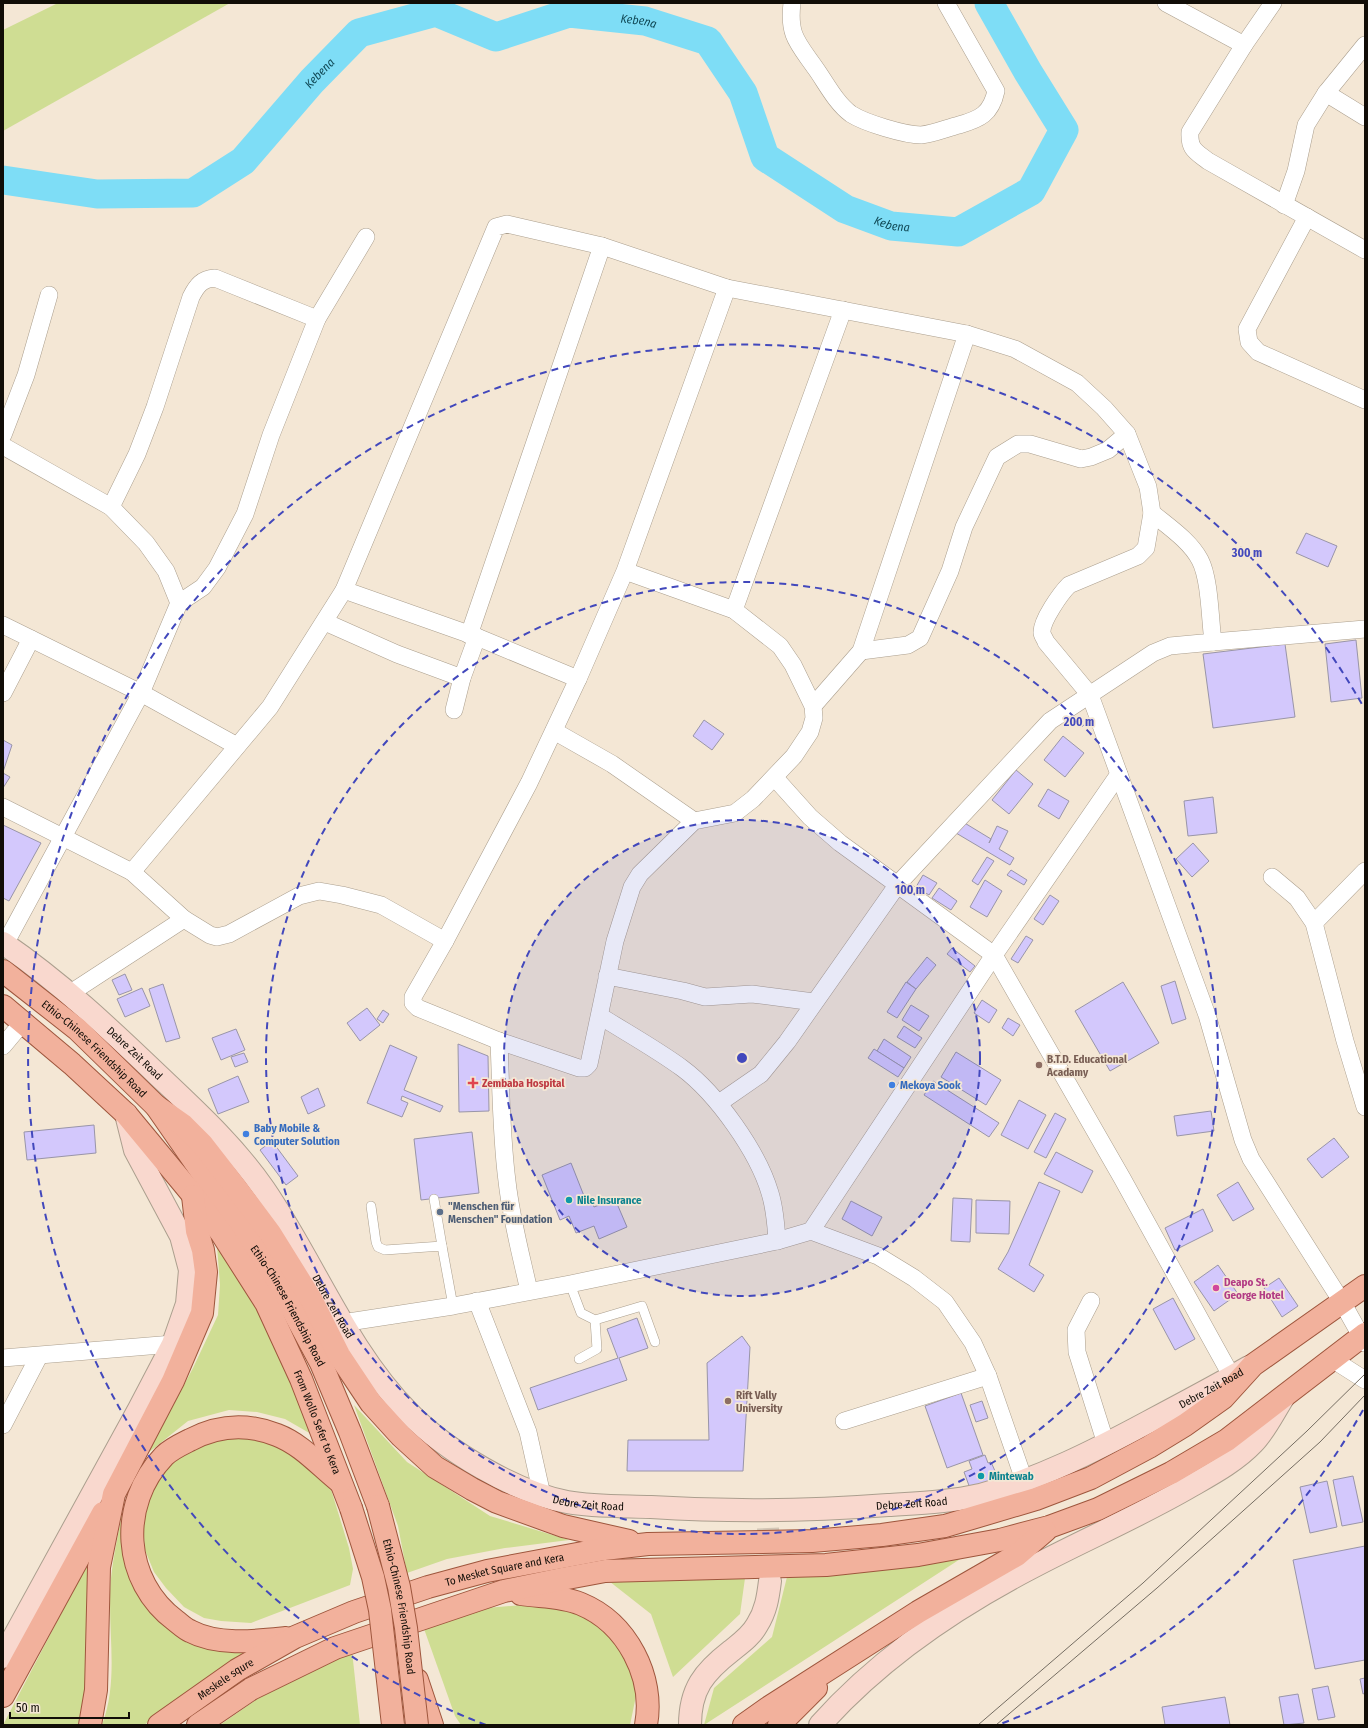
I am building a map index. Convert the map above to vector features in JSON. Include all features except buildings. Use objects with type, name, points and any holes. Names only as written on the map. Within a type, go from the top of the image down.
[{"type":"main road","name":"Debre Zeit Road","points":[[4,944],[106,1024],[238,1155],[272,1201],[308,1260],[342,1323],[381,1380],[408,1413],[437,1439],[478,1466],[542,1495],[569,1503],[680,1509],[767,1520],[947,1501],[981,1494],[1058,1467],[1106,1444],[1232,1377],[1254,1365],[1365,1286]]},
{"type":"main road","name":"Ethio-Chinese Friendship Road","points":[[3,971],[77,1030],[156,1106],[276,1279],[321,1363],[378,1506],[399,1587],[411,1660],[417,1725]]},
{"type":"main road","points":[[3,1006],[126,1114],[135,1150],[181,1236],[190,1270],[187,1304],[173,1344],[3,1657]]},
{"type":"main road","points":[[156,1106],[184,1125],[202,1144],[237,1189],[270,1233],[310,1299],[339,1355],[371,1403],[401,1436],[435,1467],[497,1502],[563,1526],[648,1544]]},
{"type":"main road","name":"From Wollo Sefer to Kera","points":[[126,1114],[158,1155],[193,1194],[222,1234],[266,1303],[301,1379],[351,1508],[373,1577],[380,1610],[393,1725]]},
{"type":"main road","points":[[3,1696],[114,1494],[173,1381],[202,1314],[206,1272],[193,1194]]},
{"type":"main road","points":[[198,1725],[250,1689],[335,1648],[504,1592],[562,1578],[605,1572],[826,1565],[918,1555],[1000,1540],[1049,1527],[1098,1509],[1170,1474],[1227,1440],[1332,1359],[1364,1338]]},
{"type":"main road","name":"To Mesket Square and Kera","points":[[295,1637],[354,1612],[435,1585],[495,1570],[604,1549],[648,1544],[723,1544],[812,1541],[882,1535],[945,1526],[1036,1500],[1090,1478],[1149,1447],[1185,1425],[1223,1398],[1254,1365]]},
{"type":"main road","points":[[820,1725],[892,1658],[965,1604],[1027,1570],[1152,1509],[1236,1458],[1254,1443],[1284,1397]]},
{"type":"main road","points":[[295,1637],[248,1642],[218,1639],[191,1632],[165,1612],[148,1592],[138,1570],[133,1549],[132,1525],[137,1498],[148,1475],[165,1454],[206,1431],[230,1427],[254,1428],[278,1435],[301,1449],[342,1484]]},
{"type":"main road","points":[[90,1725],[96,1690],[99,1567],[114,1494]]},
{"type":"main road","points":[[744,1725],[768,1708],[844,1661],[931,1604],[1017,1555],[1049,1527]]},
{"type":"main road","points":[[690,1725],[692,1700],[696,1688],[707,1672],[745,1639],[757,1626],[766,1606],[770,1581]]},
{"type":"main road","points":[[504,1592],[572,1601],[583,1605],[618,1630],[632,1647],[643,1676],[648,1701],[646,1725]]},
{"type":"main road","name":"Meskele squre","points":[[159,1725],[237,1670],[295,1637]]},
{"type":"main road","points":[[411,1660],[432,1725]]},
{"type":"main road","points":[[779,1725],[844,1661]]},
{"type":"street","points":[[792,3],[792,33],[836,98],[851,114],[871,124],[921,135],[974,121],[986,113],[993,105],[996,91],[946,3]]},
{"type":"street","points":[[1166,3],[1244,45]]},
{"type":"street","points":[[1273,3],[1244,45],[1190,132],[1189,144],[1196,152],[1208,161],[1365,250]]},
{"type":"street","points":[[1284,205],[1296,170],[1306,125],[1326,93],[1365,45]]},
{"type":"street","points":[[1326,93],[1365,117]]},
{"type":"street","points":[[1307,217],[1247,329],[1249,342],[1258,352],[1365,400]]},
{"type":"street","points":[[132,872],[270,707],[344,590],[496,227],[507,224],[602,246],[727,288],[967,334],[1015,349],[1077,383],[1104,408],[1127,434],[1148,488],[1152,513],[1146,548],[1138,556],[1069,585],[1062,592],[1044,623],[1042,633],[1046,642],[1090,695],[1207,1014],[1243,1140],[1251,1159],[1364,1338]]},
{"type":"street","points":[[4,944],[141,692],[179,603],[203,587],[217,568],[244,514],[272,435],[318,319],[366,237]]},
{"type":"street","points":[[454,710],[473,636],[602,246]]},
{"type":"street","points":[[111,507],[137,454],[155,406],[191,296],[198,284],[206,279],[215,278],[318,319]]},
{"type":"street","points":[[625,571],[734,610],[780,646],[793,665],[813,706],[814,718],[810,732],[794,756],[775,778],[753,799],[734,813],[694,821],[640,874],[632,887],[616,934],[589,1064],[585,1068],[579,1068],[499,1041],[418,1008],[413,1004],[413,997],[445,941],[529,783],[578,679],[625,571],[727,288]]},
{"type":"street","points":[[3,435],[26,374],[49,295]]},
{"type":"street","points":[[734,610],[844,310]]},
{"type":"street","points":[[813,706],[861,651],[967,334]]},
{"type":"street","points":[[861,651],[908,645],[920,638],[950,570],[964,527],[998,457],[1018,444],[1030,444],[1081,459],[1091,457],[1108,450],[1127,434]]},
{"type":"street","points":[[3,446],[111,507],[146,543],[166,571],[179,603]]},
{"type":"street","points":[[1152,513],[1186,541],[1200,560],[1205,576],[1213,642]]},
{"type":"street","points":[[344,590],[473,636],[578,679]]},
{"type":"street","points":[[324,622],[397,654],[462,678]]},
{"type":"street","points":[[3,625],[141,692],[237,746]]},
{"type":"street","points":[[719,1103],[761,1074],[787,1042],[898,884],[1050,721],[1153,653],[1170,646],[1365,629]]},
{"type":"street","points":[[3,694],[31,639]]},
{"type":"street","points":[[554,731],[612,764],[694,821]]},
{"type":"street","points":[[811,1231],[994,955],[1119,774]]},
{"type":"street","points":[[775,778],[810,817],[840,843],[994,955],[1110,1157],[1232,1377]]},
{"type":"street","points":[[3,807],[132,872],[184,919],[210,935],[217,937],[229,934],[299,896],[319,891],[380,905],[445,941]]},
{"type":"street","points":[[1314,923],[1365,871]]},
{"type":"street","points":[[1272,877],[1296,898],[1314,923],[1345,1041],[1365,1107]]},
{"type":"street","points":[[69,994],[184,919]]},
{"type":"street","points":[[607,976],[683,991],[705,997],[752,994],[814,1002]]},
{"type":"street","points":[[600,1016],[683,1068],[719,1103],[757,1159],[770,1192],[776,1215],[777,1241]]},
{"type":"street","points":[[3,1046],[23,1022]]},
{"type":"street","points":[[499,1041],[502,1132],[507,1180],[512,1214],[529,1292]]},
{"type":"street","points":[[342,1323],[453,1306],[570,1284],[777,1241],[811,1231],[878,1256],[914,1278],[946,1302],[973,1342],[988,1376],[1024,1480]]},
{"type":"street","points":[[477,1301],[528,1432],[542,1495]]},
{"type":"street","points":[[1091,1301],[1076,1330],[1077,1352],[1106,1444]]},
{"type":"street","points":[[3,1358],[173,1344]]},
{"type":"street","points":[[3,1425],[39,1356]]},
{"type":"street","points":[[1332,1359],[1365,1380]]},
{"type":"street","points":[[844,1421],[988,1376]]},
{"type":"lane","points":[[434,1199],[453,1306]]},
{"type":"lane","points":[[371,1206],[378,1247],[385,1250],[442,1246]]},
{"type":"lane","points":[[570,1284],[581,1313],[594,1320],[642,1306],[655,1342]]},
{"type":"lane","points":[[579,1359],[597,1349],[598,1346],[594,1320]]},
{"type":"green space","points":[[58,3],[230,3],[3,131],[3,30]]},
{"type":"green space","points":[[216,1233],[243,1276],[318,1438],[285,1419],[257,1412],[229,1410],[188,1421],[148,1453],[193,1368],[218,1315],[220,1285]]},
{"type":"green space","points":[[354,1405],[407,1462],[490,1516],[569,1540],[505,1548],[447,1559],[407,1573],[398,1526]]},
{"type":"green space","points":[[261,1432],[297,1448],[330,1486],[349,1548],[353,1569],[350,1585],[251,1623],[204,1618],[184,1607],[166,1588],[154,1572],[145,1550],[143,1521],[150,1492],[167,1467],[192,1447],[213,1437]]},
{"type":"green space","points":[[122,1513],[129,1557],[148,1603],[251,1649],[144,1725],[102,1725],[110,1695],[112,1665],[110,1592]]},
{"type":"green space","points":[[97,1545],[89,1689],[78,1725],[3,1725]]},
{"type":"green space","points":[[968,1554],[704,1725],[714,1688],[772,1637],[788,1573]]},
{"type":"green space","points":[[746,1571],[740,1614],[673,1677],[651,1614],[600,1574]]},
{"type":"green space","points":[[545,1603],[586,1612],[620,1640],[637,1691],[630,1725],[461,1725],[455,1716],[423,1626],[486,1608]]},
{"type":"green space","points":[[352,1651],[360,1725],[220,1725],[257,1699]]},
{"type":"waterway","name":"Kebena","points":[[3,180],[97,194],[193,193],[243,161],[312,81],[359,33],[436,12],[496,37],[569,13],[645,21],[708,41],[743,93],[765,157],[845,209],[891,226],[958,232],[1031,191],[1064,130],[1028,72],[989,3]]},
{"type":"tunnel","points":[[768,1528],[770,1581]]},
{"type":"tram line","points":[[978,1725],[1143,1583],[1307,1431],[1365,1374]]},
{"type":"tram line","points":[[996,1725],[1157,1588],[1320,1442],[1365,1395]]},
{"type":"place","name":"B.T.D. Educational Acadamy","points":[[1039,1065]]},
{"type":"place","name":"Zembaba Hospital","points":[[473,1083]]},
{"type":"place","name":"Mekoya Sook","points":[[892,1085]]},
{"type":"place","name":"Baby Mobile & Computer Solution","points":[[246,1134]]},
{"type":"place","name":"Nile Insurance","points":[[569,1200]]},
{"type":"place","name":"\"Menschen für Menschen\" Foundation","points":[[440,1212]]},
{"type":"place","name":"Deapo St. George Hotel","points":[[1216,1288]]},
{"type":"place","name":"Rift Vally University","points":[[728,1401]]},
{"type":"place","name":"Mintewab","points":[[981,1476]]}]
